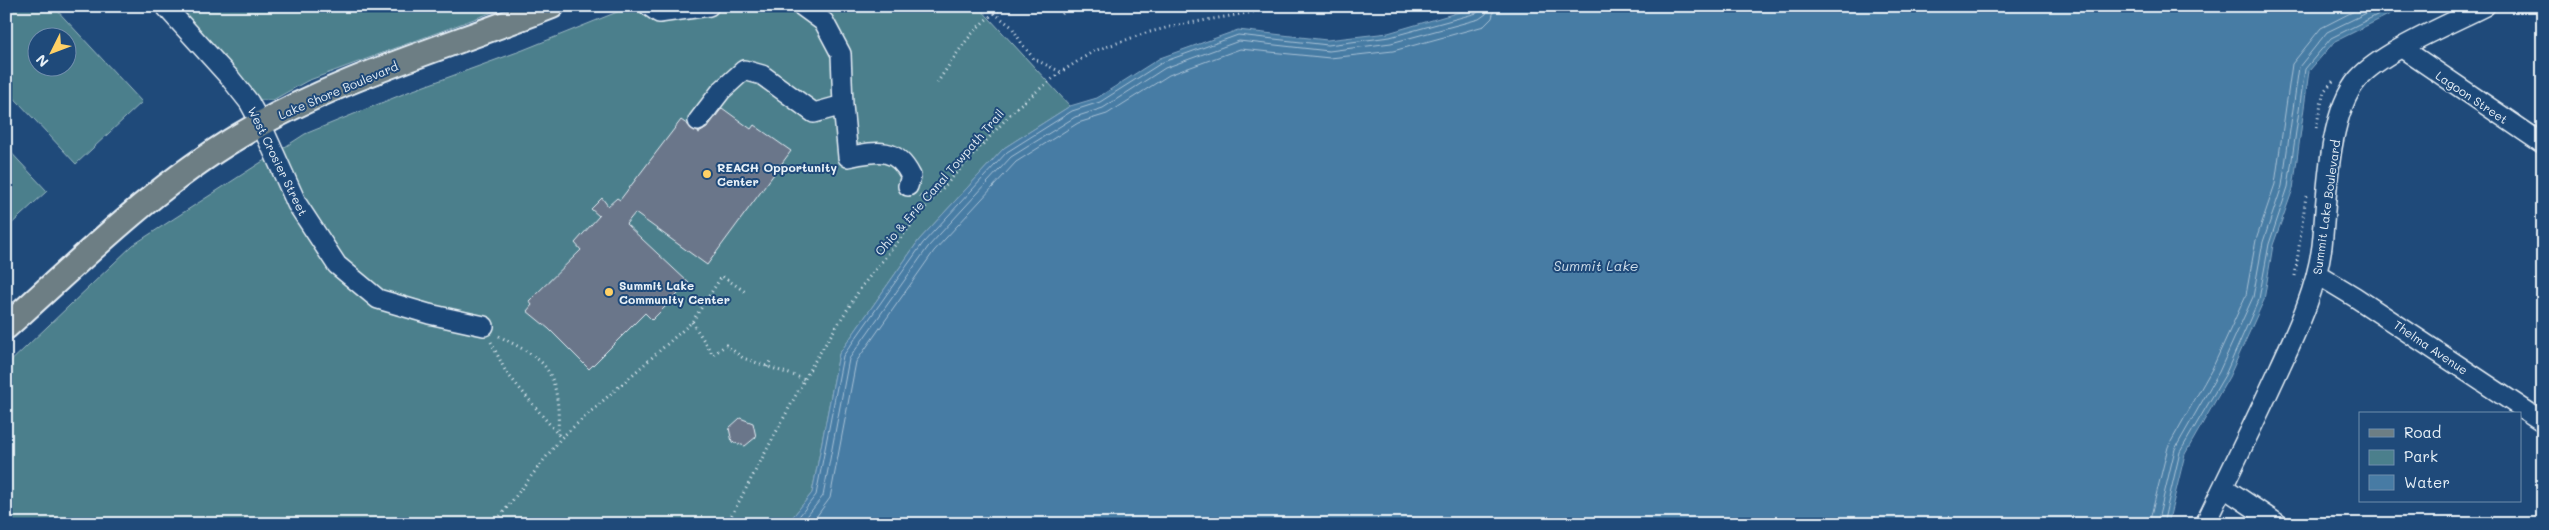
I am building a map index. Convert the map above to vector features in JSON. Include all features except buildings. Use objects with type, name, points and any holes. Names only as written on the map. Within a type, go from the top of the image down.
[{"type":"main road","name":"Lake Shore Boulevard","points":[[6,327],[154,194],[202,160],[261,124],[342,85],[552,6]]},
{"type":"street","points":[[649,6],[659,13],[709,6]]},
{"type":"street","points":[[802,6],[824,22],[841,54],[848,158],[885,152],[898,158],[911,176],[908,186]]},
{"type":"street","name":"Summit Lake Boulevard","points":[[2205,524],[2301,322],[2317,274],[2328,185],[2340,112],[2358,79],[2383,58],[2485,6]]},
{"type":"street","name":"West Crosier Street","points":[[172,9],[230,78],[261,124],[297,204],[337,265],[378,299],[429,314],[484,326]]},
{"type":"street","name":"Lagoon Street","points":[[2402,48],[2543,144]]},
{"type":"street","points":[[698,121],[722,91],[744,70],[762,76],[814,113],[843,105]]},
{"type":"street","name":"Thelma Avenue","points":[[2317,274],[2356,297],[2543,422]]},
{"type":"street","points":[[2223,487],[2278,524]]},
{"type":"path","points":[[937,82],[969,36],[994,12],[1007,6]]},
{"type":"path","points":[[1056,6],[1062,14],[1071,6]]},
{"type":"path","name":"Ohio & Erie Canal Towpath Trail","points":[[727,524],[832,330],[862,286],[929,203],[1016,108],[1061,72],[1094,51],[1146,33],[1288,6]]},
{"type":"path","points":[[994,12],[1012,27],[1034,59],[1061,72]]},
{"type":"path","points":[[494,524],[561,438],[692,322],[722,276],[747,293]]},
{"type":"path","points":[[692,322],[713,354],[726,346],[743,358],[804,380]]},
{"type":"path","points":[[484,326],[537,358],[547,372],[553,384],[559,408],[558,434]]},
{"type":"path","points":[[484,326],[506,372],[561,438]]},
{"type":"path","points":[[767,367],[770,360]]},
{"type":"green space","points":[[6,6],[53,6],[73,28],[28,28],[28,78],[78,78],[78,33],[142,102],[76,164],[6,89]]},
{"type":"green space","points":[[176,6],[509,6],[307,81],[273,100],[261,100]]},
{"type":"green space","points":[[632,6],[978,6],[1070,106],[1004,148],[919,240],[839,354],[812,493],[787,524],[6,524],[6,366],[133,245],[305,134],[408,92],[523,50]]},
{"type":"green space","points":[[6,147],[47,191],[6,229]]},
{"type":"water","name":"Summit Lake","points":[[1480,6],[2406,6],[2334,42],[2309,71],[2293,189],[2273,245],[2264,300],[2229,377],[2185,454],[2168,524],[787,524],[812,493],[839,354],[919,240],[1004,148],[1070,106],[1097,98],[1160,58],[1238,30],[1327,40],[1388,33]]},
{"type":"place","name":"REACH Opportunity Center","points":[[707,174]]},
{"type":"place","name":"Summit Lake Community Center","points":[[609,292]]}]
